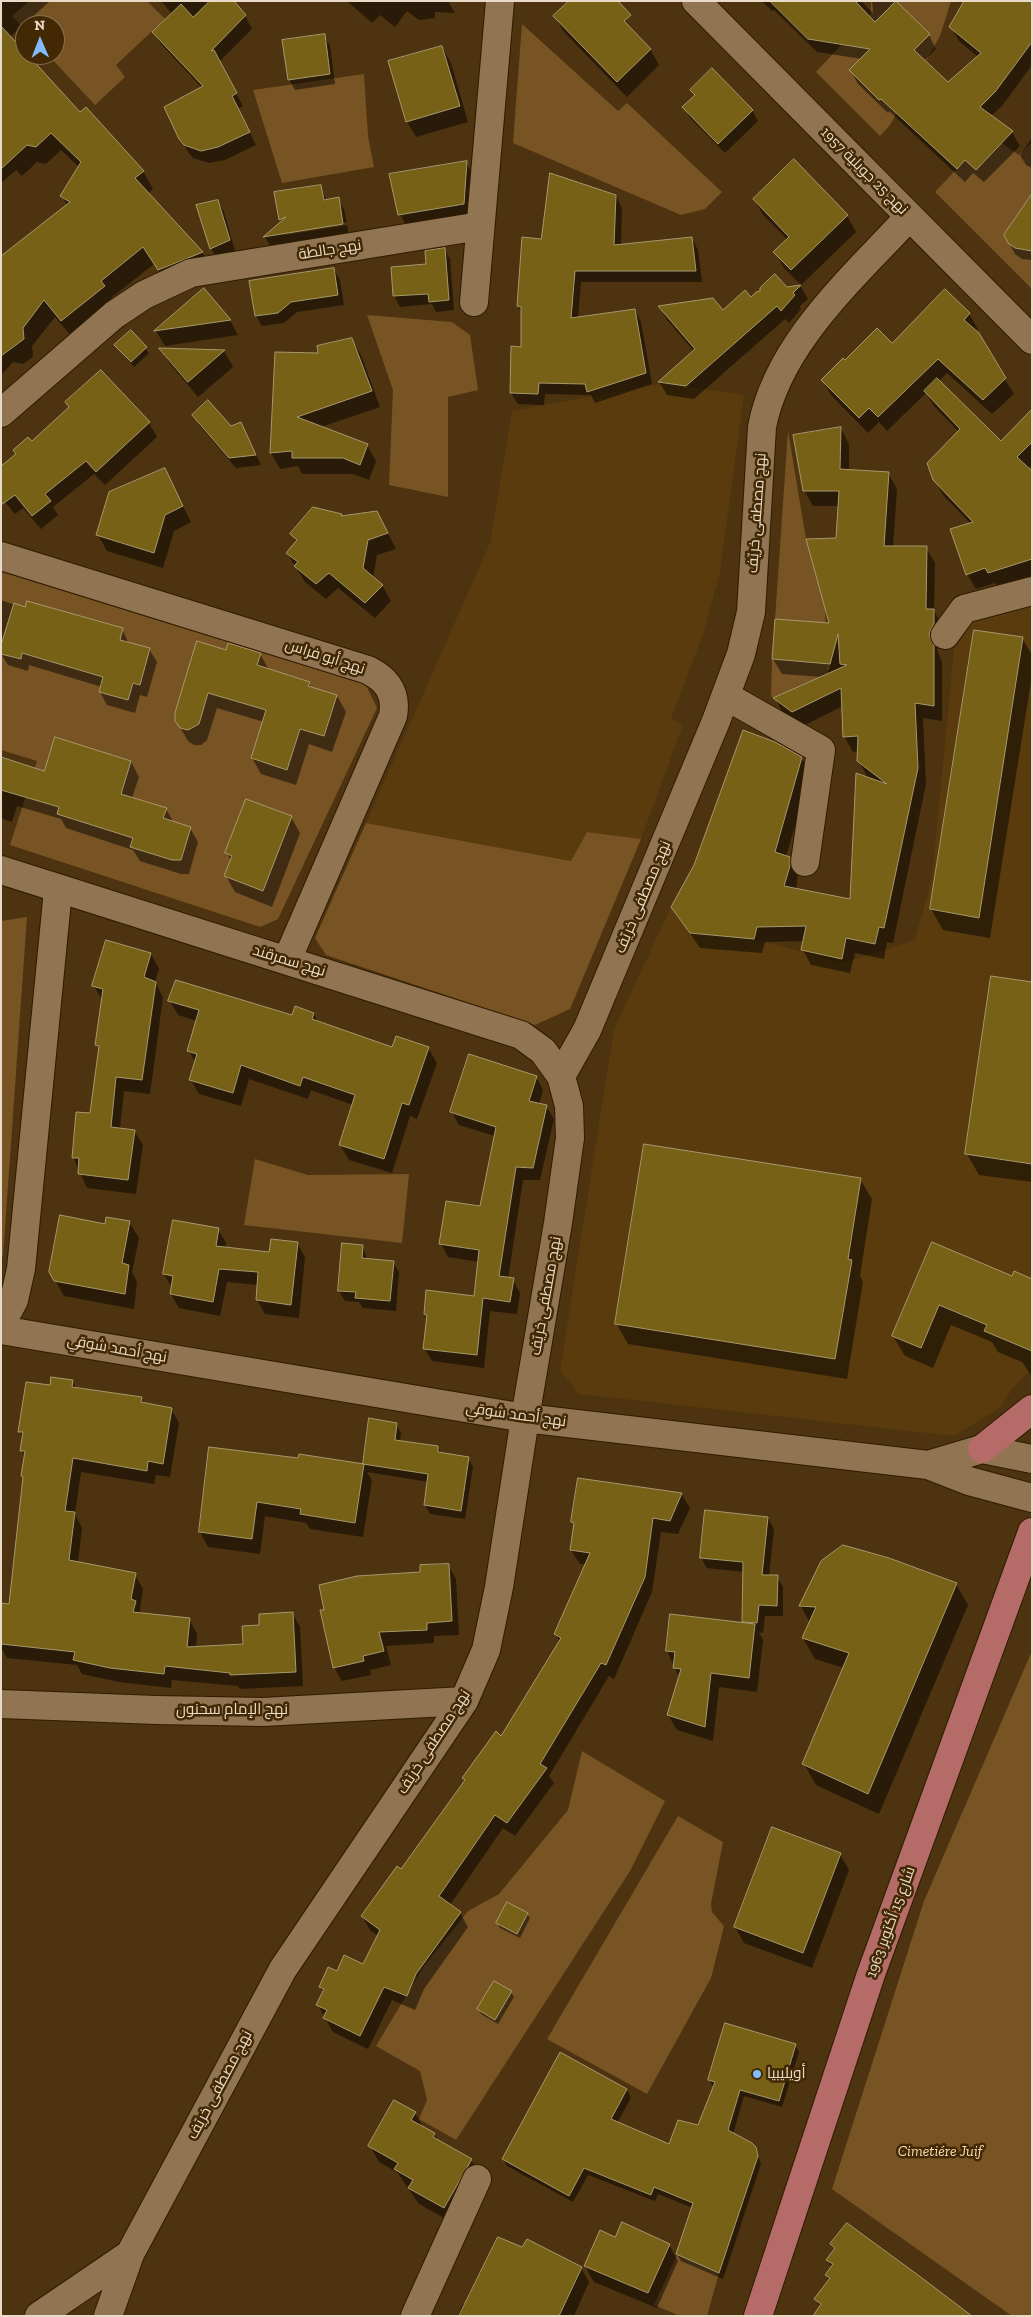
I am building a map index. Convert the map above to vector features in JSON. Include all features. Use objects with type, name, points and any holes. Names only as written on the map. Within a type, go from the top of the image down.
[{"type":"main road","points":[[982,1449],[1032,1409]]},
{"type":"main road","name":"شارع 15 أكتوبر 1963","points":[[758,2316],[871,1974],[1032,1532]]},
{"type":"street","points":[[474,302],[500,1]]},
{"type":"street","name":"نهج 25 جويلية 1957","points":[[696,1],[1032,340]]},
{"type":"street","name":"نهج مصطفى خريّف","points":[[39,2316],[130,2254],[282,1969],[464,1701],[486,1650],[499,1587],[570,1138],[569,1106],[561,1076],[587,1030],[726,696],[741,654],[751,612],[762,427],[766,405],[780,373],[799,341],[820,314],[910,217]]},
{"type":"street","name":"نهج جالطة","points":[[1,413],[114,315],[144,295],[191,274],[480,226]]},
{"type":"street","name":"نهج أبو فراس","points":[[1,556],[368,670],[382,677],[393,696],[393,716],[287,960]]},
{"type":"street","points":[[945,634],[964,609],[1032,591]]},
{"type":"street","points":[[726,696],[821,750],[805,862]]},
{"type":"street","name":"نهج سمرقند","points":[[1,870],[58,890],[287,960],[521,1036],[543,1051],[561,1076]]},
{"type":"street","points":[[1,1324],[14,1300],[21,1269],[58,890]]},
{"type":"street","name":"نهج أحمد شوقي","points":[[1,1330],[525,1418],[928,1465],[982,1449],[1032,1459]]},
{"type":"street","points":[[928,1465],[969,1481],[1032,1498]]},
{"type":"street","name":"نهج الإمام سحنون","points":[[1,1704],[263,1712],[464,1701]]},
{"type":"street","points":[[415,2316],[477,2179]]},
{"type":"street","points":[[108,2316],[130,2254]]},
{"type":"shaded area","points":[[665,383],[744,395],[720,572],[703,635],[671,718],[683,725],[641,839],[587,832],[572,861],[366,823],[490,543],[512,411]]},
{"type":"shaded area","points":[[1032,603],[1032,1368],[1012,1389],[1001,1407],[954,1436],[579,1394],[560,1370],[614,1029],[671,907],[690,933],[754,939],[843,963],[915,940],[932,878],[954,649],[976,617]]},
{"type":"green space","points":[[29,1],[147,1],[165,19],[116,65],[125,77],[95,105],[57,65],[65,65],[65,15],[15,15],[15,19],[12,16]]},
{"type":"green space","points":[[871,1],[951,1],[940,36],[890,125],[880,136],[816,72],[871,13]]},
{"type":"green space","points":[[522,24],[618,111],[627,103],[722,192],[705,209],[681,215],[513,143]]},
{"type":"green space","points":[[364,74],[368,136],[374,167],[282,183],[253,90]]},
{"type":"green space","points":[[997,140],[1019,155],[1030,144],[1032,145],[1032,194],[1004,235],[1010,244],[1019,248],[1027,250],[1032,243],[1032,289],[935,192],[965,160],[976,169]]},
{"type":"green space","points":[[367,315],[452,322],[470,335],[478,390],[448,397],[448,497],[389,485],[393,390]]},
{"type":"green space","points":[[788,431],[806,539],[825,608],[828,673],[773,698],[771,696],[772,659],[795,661],[798,621],[775,619]]},
{"type":"green space","points":[[1,567],[364,681],[377,708],[278,919],[260,927],[10,845],[37,761],[1,750]]},
{"type":"green space","points":[[366,823],[571,861],[587,832],[641,839],[570,1009],[535,1025],[326,955],[315,938]]},
{"type":"green space","points":[[27,917],[3,1256],[1,1256],[1,921]]},
{"type":"green space","points":[[255,1159],[308,1175],[409,1174],[402,1243],[244,1225]]},
{"type":"green space","name":"Cimetiére Juif","points":[[1032,1651],[1032,2316],[1012,2316],[832,2189],[924,1901]]},
{"type":"green space","points":[[582,1751],[665,1801],[630,1871],[456,2140],[419,2119],[427,2100],[420,2071],[376,2046],[424,1966],[468,1911],[499,1894],[568,1810]]},
{"type":"green space","points":[[678,1816],[723,1842],[711,1904],[712,1912],[724,1926],[711,1978],[647,2094],[547,2039]]},
{"type":"green space","points":[[677,2255],[719,2273],[707,2316],[680,2316],[654,2305]]},
{"type":"building","points":[[210,1],[234,1],[246,15],[211,51],[214,50],[237,93],[232,96],[250,132],[218,147],[201,151],[184,145],[179,139],[164,107],[203,86],[152,32],[181,4],[193,17]]},
{"type":"building","points":[[569,1],[618,1],[631,15],[624,21],[651,49],[617,82],[553,16]]},
{"type":"building","points":[[770,1],[855,1],[875,22],[896,1],[930,34],[914,50],[948,82],[981,53],[949,27],[964,1],[1032,1],[1032,42],[995,92],[980,107],[1013,131],[976,170],[965,160],[957,169],[881,99],[879,100],[849,70],[870,49],[808,39]]},
{"type":"building","points":[[1,26],[15,41],[15,65],[37,65],[80,112],[86,107],[144,171],[135,178],[203,252],[158,270],[143,247],[101,281],[105,286],[61,321],[44,300],[23,328],[24,339],[1,356],[1,256],[70,202],[60,196],[81,162],[51,133],[36,147],[27,145],[1,169]]},
{"type":"building","points":[[325,34],[330,74],[288,80],[282,40]]},
{"type":"building","points":[[442,46],[460,106],[406,122],[388,61]]},
{"type":"building","points":[[712,68],[753,110],[718,144],[682,107],[695,95],[690,90]]},
{"type":"building","points":[[794,159],[848,215],[791,270],[773,252],[789,237],[753,199]]},
{"type":"building","points":[[467,161],[464,204],[398,215],[389,174]]},
{"type":"building","points":[[550,173],[616,195],[614,245],[692,237],[696,271],[575,271],[571,318],[635,309],[646,373],[587,392],[585,384],[539,383],[538,394],[510,393],[511,346],[521,347],[521,307],[517,306],[522,237],[541,239]]},
{"type":"building","points":[[321,185],[324,200],[339,197],[343,224],[263,237],[286,217],[279,220],[274,192]]},
{"type":"building","points":[[1032,194],[1032,251],[1015,248],[1008,243],[1004,235]]},
{"type":"building","points":[[218,200],[230,240],[210,249],[196,205]]},
{"type":"building","points":[[445,248],[449,300],[429,302],[428,294],[393,296],[391,267],[426,264],[425,251]]},
{"type":"building","points":[[334,268],[338,295],[291,302],[278,313],[255,316],[249,281]]},
{"type":"building","points":[[775,274],[787,287],[801,285],[781,311],[777,306],[686,386],[658,382],[695,349],[658,306],[713,298],[723,310],[745,290],[751,297],[760,291],[760,288]]},
{"type":"building","points":[[204,288],[231,320],[154,331]]},
{"type":"building","points":[[945,289],[970,313],[964,320],[979,333],[1006,378],[983,400],[938,359],[878,417],[869,408],[859,418],[821,380],[843,358],[845,360],[877,328],[892,343]]},
{"type":"building","points":[[131,330],[147,347],[131,362],[114,345]]},
{"type":"building","points":[[352,338],[372,391],[297,417],[368,444],[360,465],[343,458],[292,458],[292,451],[270,453],[275,352],[318,353],[317,346]]},
{"type":"building","points":[[159,348],[225,350],[188,382]]},
{"type":"building","points":[[101,370],[150,422],[96,472],[86,461],[45,494],[51,501],[32,516],[15,495],[1,505],[1,466],[16,454],[13,450],[28,437],[32,441],[69,407],[65,402]]},
{"type":"building","points":[[937,378],[1001,441],[1032,409],[1032,442],[1017,457],[1032,471],[1032,559],[988,573],[985,568],[966,575],[950,529],[973,522],[933,480],[927,463],[960,429],[924,391]]},
{"type":"building","points":[[208,400],[231,426],[241,422],[256,455],[229,458],[192,415]]},
{"type":"building","points":[[841,427],[840,469],[889,472],[884,546],[927,546],[926,609],[934,609],[934,623],[929,634],[934,646],[934,706],[915,703],[918,768],[884,928],[879,927],[875,944],[846,938],[842,959],[801,950],[806,926],[757,927],[754,939],[690,933],[671,907],[694,865],[743,730],[775,742],[802,757],[775,852],[790,857],[790,866],[784,886],[850,899],[856,773],[887,784],[857,761],[858,736],[843,737],[841,688],[792,712],[773,698],[847,665],[840,664],[838,634],[830,664],[772,659],[775,619],[829,623],[806,539],[836,538],[839,491],[803,491],[793,435]]},
{"type":"building","points":[[165,468],[183,506],[165,515],[154,553],[96,535],[109,492]]},
{"type":"building","points":[[313,507],[342,514],[341,516],[377,511],[388,533],[368,540],[363,568],[383,585],[365,603],[329,573],[316,584],[294,566],[298,562],[286,553],[297,540],[290,534]]},
{"type":"building","points":[[27,601],[123,628],[120,640],[150,648],[140,685],[133,683],[128,700],[99,692],[103,677],[22,653],[21,659],[1,654],[1,645],[14,603],[25,607]]},
{"type":"building","points":[[974,630],[1023,637],[979,918],[930,909]]},
{"type":"building","points":[[197,641],[226,650],[228,643],[261,653],[257,665],[310,682],[308,686],[337,695],[324,736],[300,729],[287,770],[251,758],[266,710],[208,693],[199,724],[188,730],[180,728],[175,721],[175,713]]},
{"type":"building","points":[[55,737],[131,761],[121,794],[167,808],[163,818],[191,827],[181,860],[172,860],[130,847],[133,838],[57,814],[59,807],[1,790],[1,757],[44,771]]},
{"type":"building","points":[[246,799],[292,816],[263,891],[224,876],[232,856],[225,853]]},
{"type":"building","points":[[106,940],[151,953],[144,977],[156,982],[142,1080],[116,1077],[111,1127],[135,1130],[128,1180],[78,1174],[79,1158],[72,1158],[76,1112],[90,1113],[99,1046],[95,1045],[103,989],[92,986]]},
{"type":"building","points":[[991,976],[1032,982],[1032,1164],[965,1154]]},
{"type":"building","points":[[176,980],[292,1015],[295,1006],[314,1013],[312,1019],[392,1047],[396,1036],[429,1047],[409,1105],[402,1103],[384,1159],[339,1145],[355,1095],[303,1077],[300,1086],[241,1065],[233,1093],[189,1080],[197,1054],[187,1051],[199,1010],[168,1001]]},
{"type":"building","points":[[469,1054],[537,1076],[529,1101],[547,1105],[533,1168],[516,1167],[499,1276],[514,1278],[510,1302],[483,1298],[477,1355],[423,1349],[427,1315],[424,1314],[426,1290],[474,1296],[479,1250],[439,1244],[446,1201],[480,1206],[496,1127],[450,1112]]},
{"type":"building","points":[[644,1144],[861,1178],[848,1259],[852,1260],[835,1359],[615,1324]]},
{"type":"building","points":[[60,1215],[105,1224],[106,1217],[130,1221],[122,1263],[129,1265],[125,1294],[54,1281],[49,1272]]},
{"type":"building","points":[[173,1220],[219,1228],[216,1246],[269,1252],[271,1239],[298,1242],[291,1305],[256,1300],[258,1272],[219,1269],[213,1302],[170,1294],[173,1276],[163,1274]]},
{"type":"building","points":[[932,1242],[1012,1276],[1014,1271],[1032,1279],[1032,1351],[984,1331],[987,1325],[939,1305],[921,1348],[892,1336]]},
{"type":"building","points":[[342,1243],[363,1245],[362,1258],[394,1261],[390,1301],[355,1298],[356,1292],[338,1291]]},
{"type":"building","points":[[51,1377],[73,1380],[72,1387],[142,1397],[141,1402],[172,1408],[163,1464],[148,1461],[147,1471],[73,1458],[65,1511],[75,1512],[69,1560],[136,1573],[131,1599],[136,1601],[133,1612],[190,1618],[187,1647],[243,1644],[242,1626],[259,1625],[259,1614],[293,1612],[296,1672],[230,1675],[230,1673],[165,1666],[164,1674],[110,1668],[73,1660],[75,1652],[1,1644],[1,1603],[9,1604],[23,1477],[21,1476],[25,1451],[20,1451],[23,1432],[18,1432],[26,1382],[50,1385]]},
{"type":"building","points":[[369,1418],[397,1423],[395,1440],[438,1446],[438,1452],[469,1457],[461,1511],[424,1505],[428,1474],[363,1464]]},
{"type":"building","points":[[209,1447],[298,1458],[299,1454],[364,1464],[355,1523],[300,1514],[301,1509],[257,1502],[252,1539],[199,1532]]},
{"type":"building","points":[[578,1478],[682,1493],[670,1521],[653,1518],[645,1577],[606,1665],[601,1663],[540,1764],[547,1768],[507,1823],[495,1815],[439,1896],[461,1912],[416,1974],[407,1996],[384,1987],[360,2036],[323,2018],[327,2010],[316,2005],[324,1989],[319,1987],[328,1967],[337,1971],[344,1955],[363,1964],[380,1930],[361,1916],[397,1866],[401,1869],[465,1780],[462,1778],[496,1731],[501,1736],[561,1638],[554,1634],[590,1553],[570,1550],[574,1523],[571,1522]]},
{"type":"building","points":[[705,1510],[768,1517],[762,1575],[778,1575],[777,1606],[759,1605],[757,1623],[742,1622],[743,1562],[700,1558]]},
{"type":"building","points":[[843,1545],[889,1558],[957,1583],[868,1794],[802,1764],[849,1653],[802,1638],[816,1607],[799,1606],[821,1561]]},
{"type":"building","points":[[449,1564],[452,1621],[427,1623],[427,1630],[379,1632],[384,1651],[363,1656],[364,1661],[333,1668],[320,1610],[324,1610],[319,1585],[357,1576],[420,1572],[420,1565]]},
{"type":"building","points":[[670,1614],[755,1624],[749,1678],[711,1673],[705,1727],[667,1715],[681,1669],[673,1668],[675,1652],[666,1651]]},
{"type":"building","points":[[772,1827],[841,1853],[803,1953],[734,1927]]},
{"type":"building","points":[[507,1902],[528,1913],[517,1934],[496,1923]]},
{"type":"building","points":[[494,1981],[512,1991],[495,2020],[477,2009]]},
{"type":"building","points":[[725,2023],[796,2044],[779,2101],[740,2090],[728,2130],[752,2143],[756,2147],[758,2156],[719,2273],[676,2254],[693,2203],[654,2187],[651,2195],[584,2168],[569,2196],[502,2159],[560,2052],[627,2089],[611,2119],[669,2144],[678,2120],[698,2125],[715,2082],[708,2080]]},
{"type":"building","points":[[394,2100],[416,2112],[411,2120],[435,2133],[433,2137],[472,2159],[444,2208],[408,2188],[413,2180],[394,2169],[398,2163],[368,2146]]},
{"type":"building","points":[[622,2222],[670,2244],[648,2293],[584,2266],[600,2230],[615,2237]]},
{"type":"building","points":[[847,2223],[972,2316],[813,2316],[821,2304],[814,2299],[830,2278],[825,2275],[833,2264],[826,2260],[835,2248],[830,2244]]},
{"type":"building","points":[[498,2237],[522,2247],[527,2239],[582,2267],[559,2316],[459,2316]]},
{"type":"place","name":"أويليبيا","points":[[757,2074]]}]
